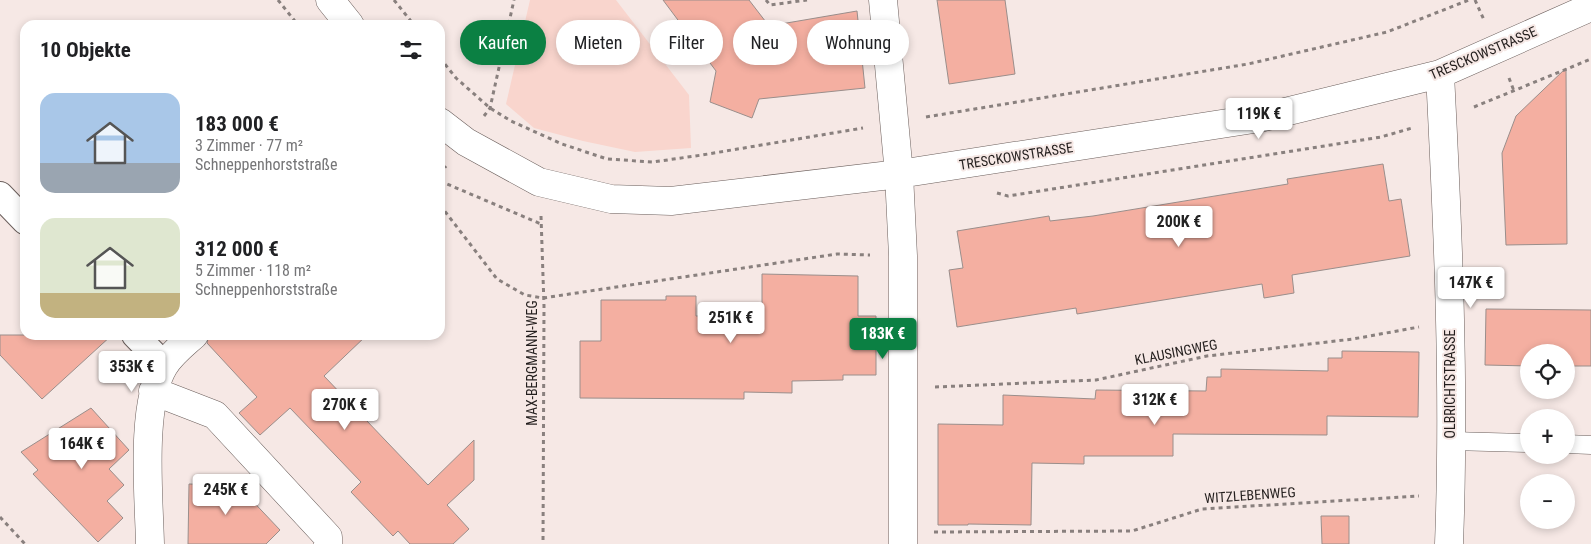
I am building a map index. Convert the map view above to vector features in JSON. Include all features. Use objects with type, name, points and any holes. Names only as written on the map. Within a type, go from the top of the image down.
[{"type":"street","points":[[330,0],[346,20]]},
{"type":"street","points":[[883,0],[899,174],[903,256],[903,538]]},
{"type":"street","name":"TRESCKOWSTRASSE","points":[[445,126],[466,142],[539,182],[611,199],[671,201],[899,174],[1260,118],[1440,74],[1591,7]]},
{"type":"street","name":"OLBRICHTSTRASSE","points":[[1440,74],[1450,320],[1451,494],[1449,544]]},
{"type":"street","points":[[0,195],[20,216]]},
{"type":"street","points":[[140,340],[164,365]]},
{"type":"street","points":[[150,544],[148,434],[154,391],[164,365],[189,340]]},
{"type":"street","points":[[154,391],[215,415],[328,536],[328,544]]},
{"type":"lane","points":[[1451,440],[1520,443]]},
{"type":"lane","points":[[1575,444],[1591,445]]},
{"type":"path","points":[[278,0],[294,20]]},
{"type":"path","points":[[394,0],[410,20]]},
{"type":"path","points":[[445,168],[490,108],[514,0]]},
{"type":"path","points":[[766,0],[770,5],[807,0]]},
{"type":"path","points":[[445,64],[456,78],[490,108],[511,121],[562,144],[607,159],[654,162],[1248,64],[1387,32],[1469,0]]},
{"type":"path","points":[[445,182],[541,224]]},
{"type":"path","name":"MAX-BERGMANN-WEG","points":[[539,182],[543,298],[543,544]]},
{"type":"path","points":[[445,211],[497,279],[525,295],[543,298],[837,254],[903,256]]},
{"type":"path","name":"KLAUSINGWEG","points":[[904,388],[1096,380],[1207,356],[1353,339],[1450,320]]},
{"type":"path","name":"WITZLEBENWEG","points":[[903,538],[1132,531],[1202,509],[1451,494]]},
{"type":"path","points":[[0,517],[25,544]]},
{"type":"shaded area","points":[[530,0],[616,0],[631,20],[556,20],[556,65],[640,65],[640,31],[650,44],[650,65],[666,65],[689,95],[691,148],[635,152],[534,128],[506,104],[515,65],[546,65],[546,20],[525,20]]},
{"type":"building","points":[[663,0],[749,0],[764,20],[733,20],[733,65],[797,65],[797,21],[857,11],[858,20],[807,20],[807,65],[863,65],[865,88],[759,99],[752,118],[710,102],[716,71],[712,65],[723,65],[723,20],[678,20]]},
{"type":"building","points":[[937,0],[1005,0],[1015,74],[949,84]]},
{"type":"building","points":[[1566,68],[1567,244],[1506,245],[1502,153],[1516,116]]},
{"type":"building","points":[[1383,164],[1389,201],[1401,199],[1410,256],[1292,275],[1294,293],[1264,298],[1262,284],[1077,314],[1076,308],[957,327],[949,270],[963,268],[957,231],[1049,216],[1050,221],[1093,216],[1288,184],[1287,179]]},
{"type":"building","points":[[762,274],[858,276],[858,316],[876,316],[876,375],[843,375],[843,380],[792,381],[792,393],[744,392],[744,399],[580,398],[580,341],[601,341],[601,300],[666,300],[666,296],[696,296],[696,316],[762,315]]},
{"type":"building","points":[[1486,309],[1591,310],[1591,366],[1575,366],[1575,344],[1520,344],[1520,366],[1485,365]]},
{"type":"building","points":[[0,335],[20,335],[20,340],[107,340],[42,399],[0,355]]},
{"type":"building","points":[[208,340],[362,340],[324,376],[428,485],[474,440],[474,480],[447,505],[469,529],[453,544],[410,544],[398,531],[393,536],[351,492],[361,482],[290,408],[260,435],[239,413],[257,397],[207,343]]},
{"type":"building","points":[[1342,351],[1419,352],[1418,417],[1327,416],[1327,435],[1173,434],[1173,456],[1084,456],[1084,464],[1032,463],[1031,525],[938,525],[938,424],[1003,425],[1003,395],[1095,399],[1096,390],[1206,391],[1207,377],[1221,377],[1221,369],[1328,371],[1328,358],[1342,358]]},
{"type":"building","points":[[91,408],[129,450],[109,469],[124,485],[107,501],[123,518],[98,542],[33,474],[38,470],[21,452]]},
{"type":"building","points":[[227,474],[280,530],[266,544],[188,544],[189,484],[217,485]]},
{"type":"building","points":[[1321,516],[1349,516],[1349,544],[1322,544]]}]
